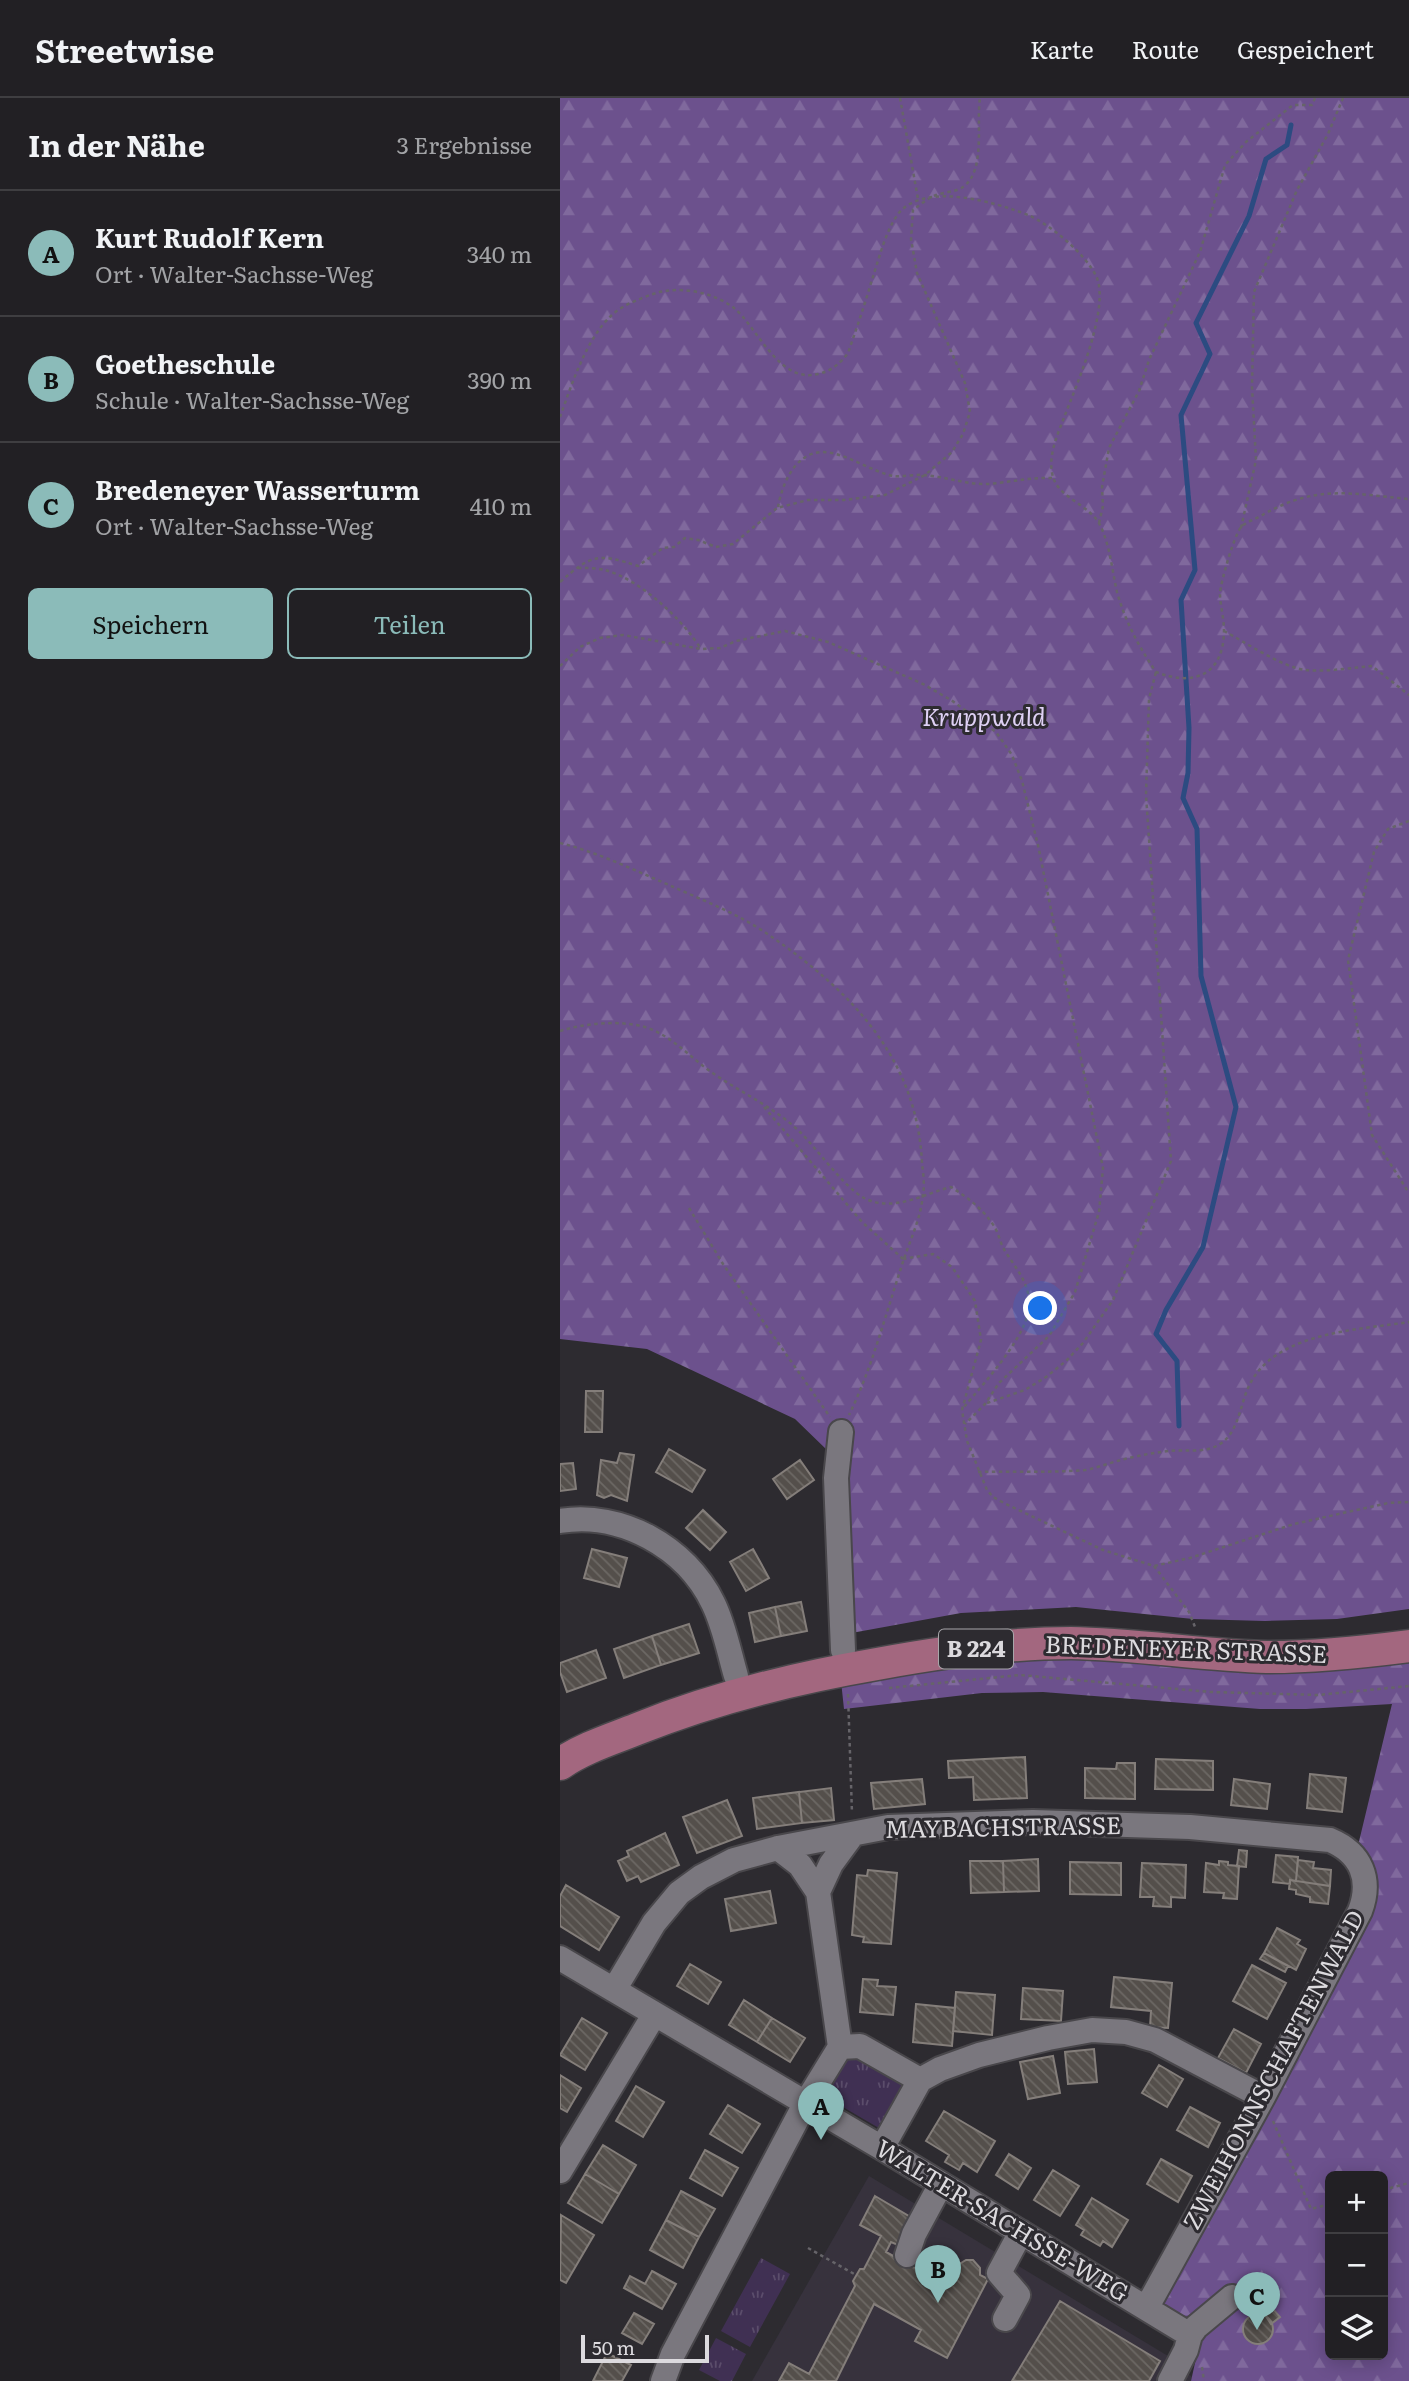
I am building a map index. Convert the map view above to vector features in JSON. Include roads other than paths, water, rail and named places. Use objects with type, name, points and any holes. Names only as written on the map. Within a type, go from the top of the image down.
[{"type":"main road","name":"BREDENEYER STRASSE","points":[[560,1739],[665,1697],[736,1676],[843,1650],[937,1634],[1006,1626],[1073,1623],[1270,1637],[1341,1635],[1409,1626]]},
{"type":"main road","name":"BREDENEYER STRASSE","points":[[560,1764],[604,1742],[671,1715],[825,1673],[933,1653],[1010,1645],[1073,1643],[1266,1657],[1340,1655],[1409,1646]]},
{"type":"street","points":[[841,1432],[836,1478],[843,1650]]},
{"type":"street","points":[[560,1521],[576,1518],[600,1519],[629,1528],[652,1538],[687,1566],[713,1602],[736,1676]]},
{"type":"street","name":"MAYBACHSTRASSE","points":[[614,1990],[654,1923],[679,1893],[701,1877],[734,1860],[778,1848],[888,1827],[1033,1822],[1190,1826],[1330,1840]]},
{"type":"street","points":[[818,1892],[831,1864],[853,1834]]},
{"type":"street","name":"ZWEIHONNSCHAFTENWALD","points":[[1147,2307],[1263,2097],[1366,1896],[1364,1878],[1358,1862],[1345,1847],[1330,1840]]},
{"type":"street","points":[[663,2381],[673,2354],[805,2104],[840,2047],[818,1892],[800,1865],[778,1848]]},
{"type":"street","name":"WALTER-SACHSSE-WEG","points":[[560,1958],[882,2148],[1190,2335]]},
{"type":"street","points":[[560,2171],[654,2015]]},
{"type":"street","points":[[882,2148],[920,2080],[940,2069],[979,2055],[1091,2030],[1126,2032],[1155,2040],[1263,2097]]},
{"type":"street","points":[[840,2047],[860,2046],[920,2080]]},
{"type":"street","points":[[907,2255],[914,2234],[942,2184]]},
{"type":"street","points":[[1005,2319],[1018,2295],[999,2273],[1021,2232]]},
{"type":"street","points":[[1170,2381],[1186,2350],[1190,2335],[1232,2297]]},
{"type":"waterway","points":[[1179,1426],[1177,1361],[1156,1334],[1166,1310],[1203,1247],[1236,1107],[1201,976],[1197,829],[1183,798],[1188,773],[1189,728],[1181,600],[1195,570],[1181,415],[1210,354],[1196,323],[1249,216],[1266,159],[1287,145],[1291,125]]},
{"type":"place","name":"Kurt Rudolf Kern","points":[[821,2140]]},
{"type":"place","name":"Goetheschule","points":[[938,2303]]},
{"type":"place","name":"Bredeneyer Wasserturm","points":[[1257,2330]]},
{"type":"park label","name":"Kruppwald","points":[[984,718]]}]
